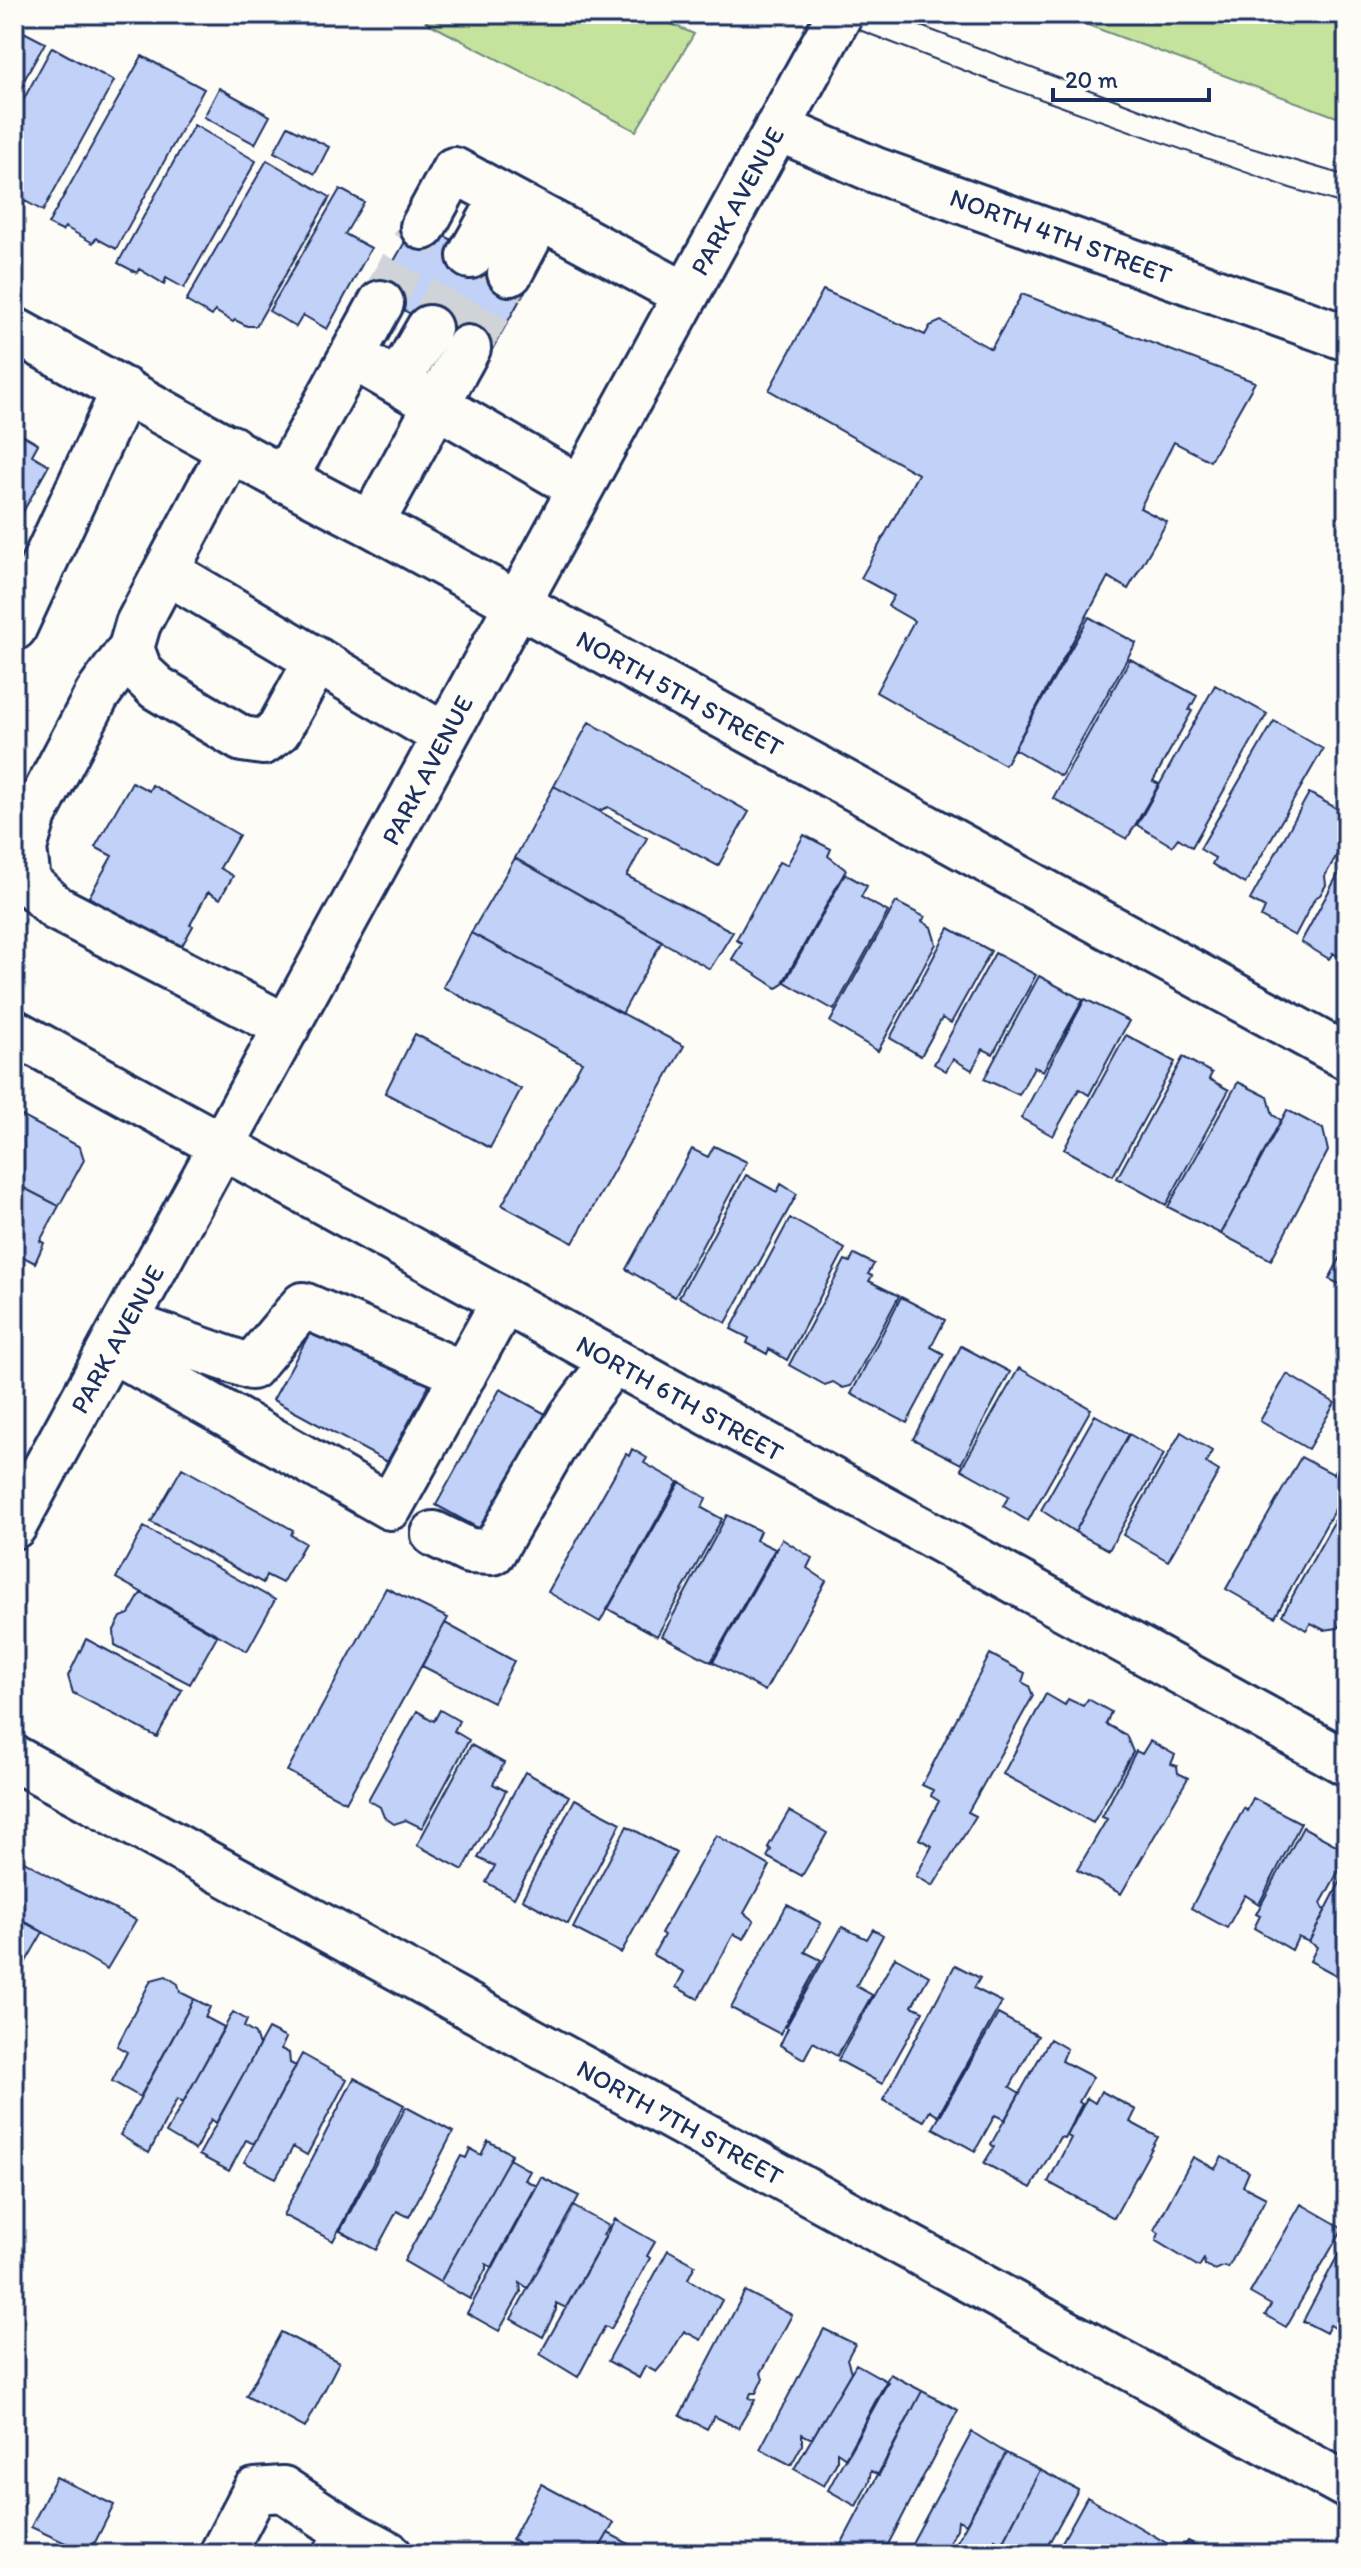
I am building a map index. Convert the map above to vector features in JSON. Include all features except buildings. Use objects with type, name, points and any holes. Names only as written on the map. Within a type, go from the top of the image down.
[{"type":"street","name":"PARK AVENUE","points":[[14,1526],[840,14]]},
{"type":"street","name":"NORTH 4TH STREET","points":[[777,128],[875,170],[1347,338]]},
{"type":"street","points":[[423,227],[454,170],[686,295]]},
{"type":"street","points":[[470,256],[522,207]]},
{"type":"street","points":[[510,273],[522,207]]},
{"type":"street","points":[[284,480],[381,303]]},
{"type":"street","points":[[398,382],[429,328]]},
{"type":"street","name":"NORTH 5TH STREET","points":[[14,330],[284,480],[371,524],[1347,1057]]},
{"type":"street","points":[[371,524],[468,348]]},
{"type":"street","points":[[352,356],[580,488]]},
{"type":"street","points":[[14,628],[124,390]]},
{"type":"street","points":[[231,448],[138,624],[131,648],[97,695],[34,815],[19,853],[28,882],[56,908],[287,1027]]},
{"type":"street","points":[[166,571],[445,736]]},
{"type":"street","points":[[131,648],[140,672],[157,688],[242,739],[263,742],[278,731],[317,660]]},
{"type":"street","name":"NORTH 6TH STREET","points":[[14,1032],[1347,1763]]},
{"type":"street","points":[[118,1336],[390,1507],[504,1301]]},
{"type":"street","points":[[118,1336],[251,1367],[303,1305],[464,1374]]},
{"type":"street","points":[[434,1534],[469,1551],[493,1552],[571,1417],[613,1361]]},
{"type":"street","name":"NORTH 7TH STREET","points":[[14,1758],[1347,2486]]},
{"type":"street","points":[[222,2554],[255,2491],[283,2489],[342,2543],[389,2554]]},
{"type":"green space","points":[[430,14],[649,14],[694,34],[636,131],[426,22]]},
{"type":"green space","points":[[1058,14],[1347,14],[1347,120],[1342,119]]},
{"type":"tunnel","points":[[381,303],[423,227]]},
{"type":"tunnel","points":[[429,328],[470,256]]},
{"type":"tunnel","points":[[468,348],[510,273]]},
{"type":"tram line","points":[[818,14],[1004,86],[1290,188],[1347,205]]},
{"type":"tram line","points":[[889,14],[1217,138],[1347,176]]}]
